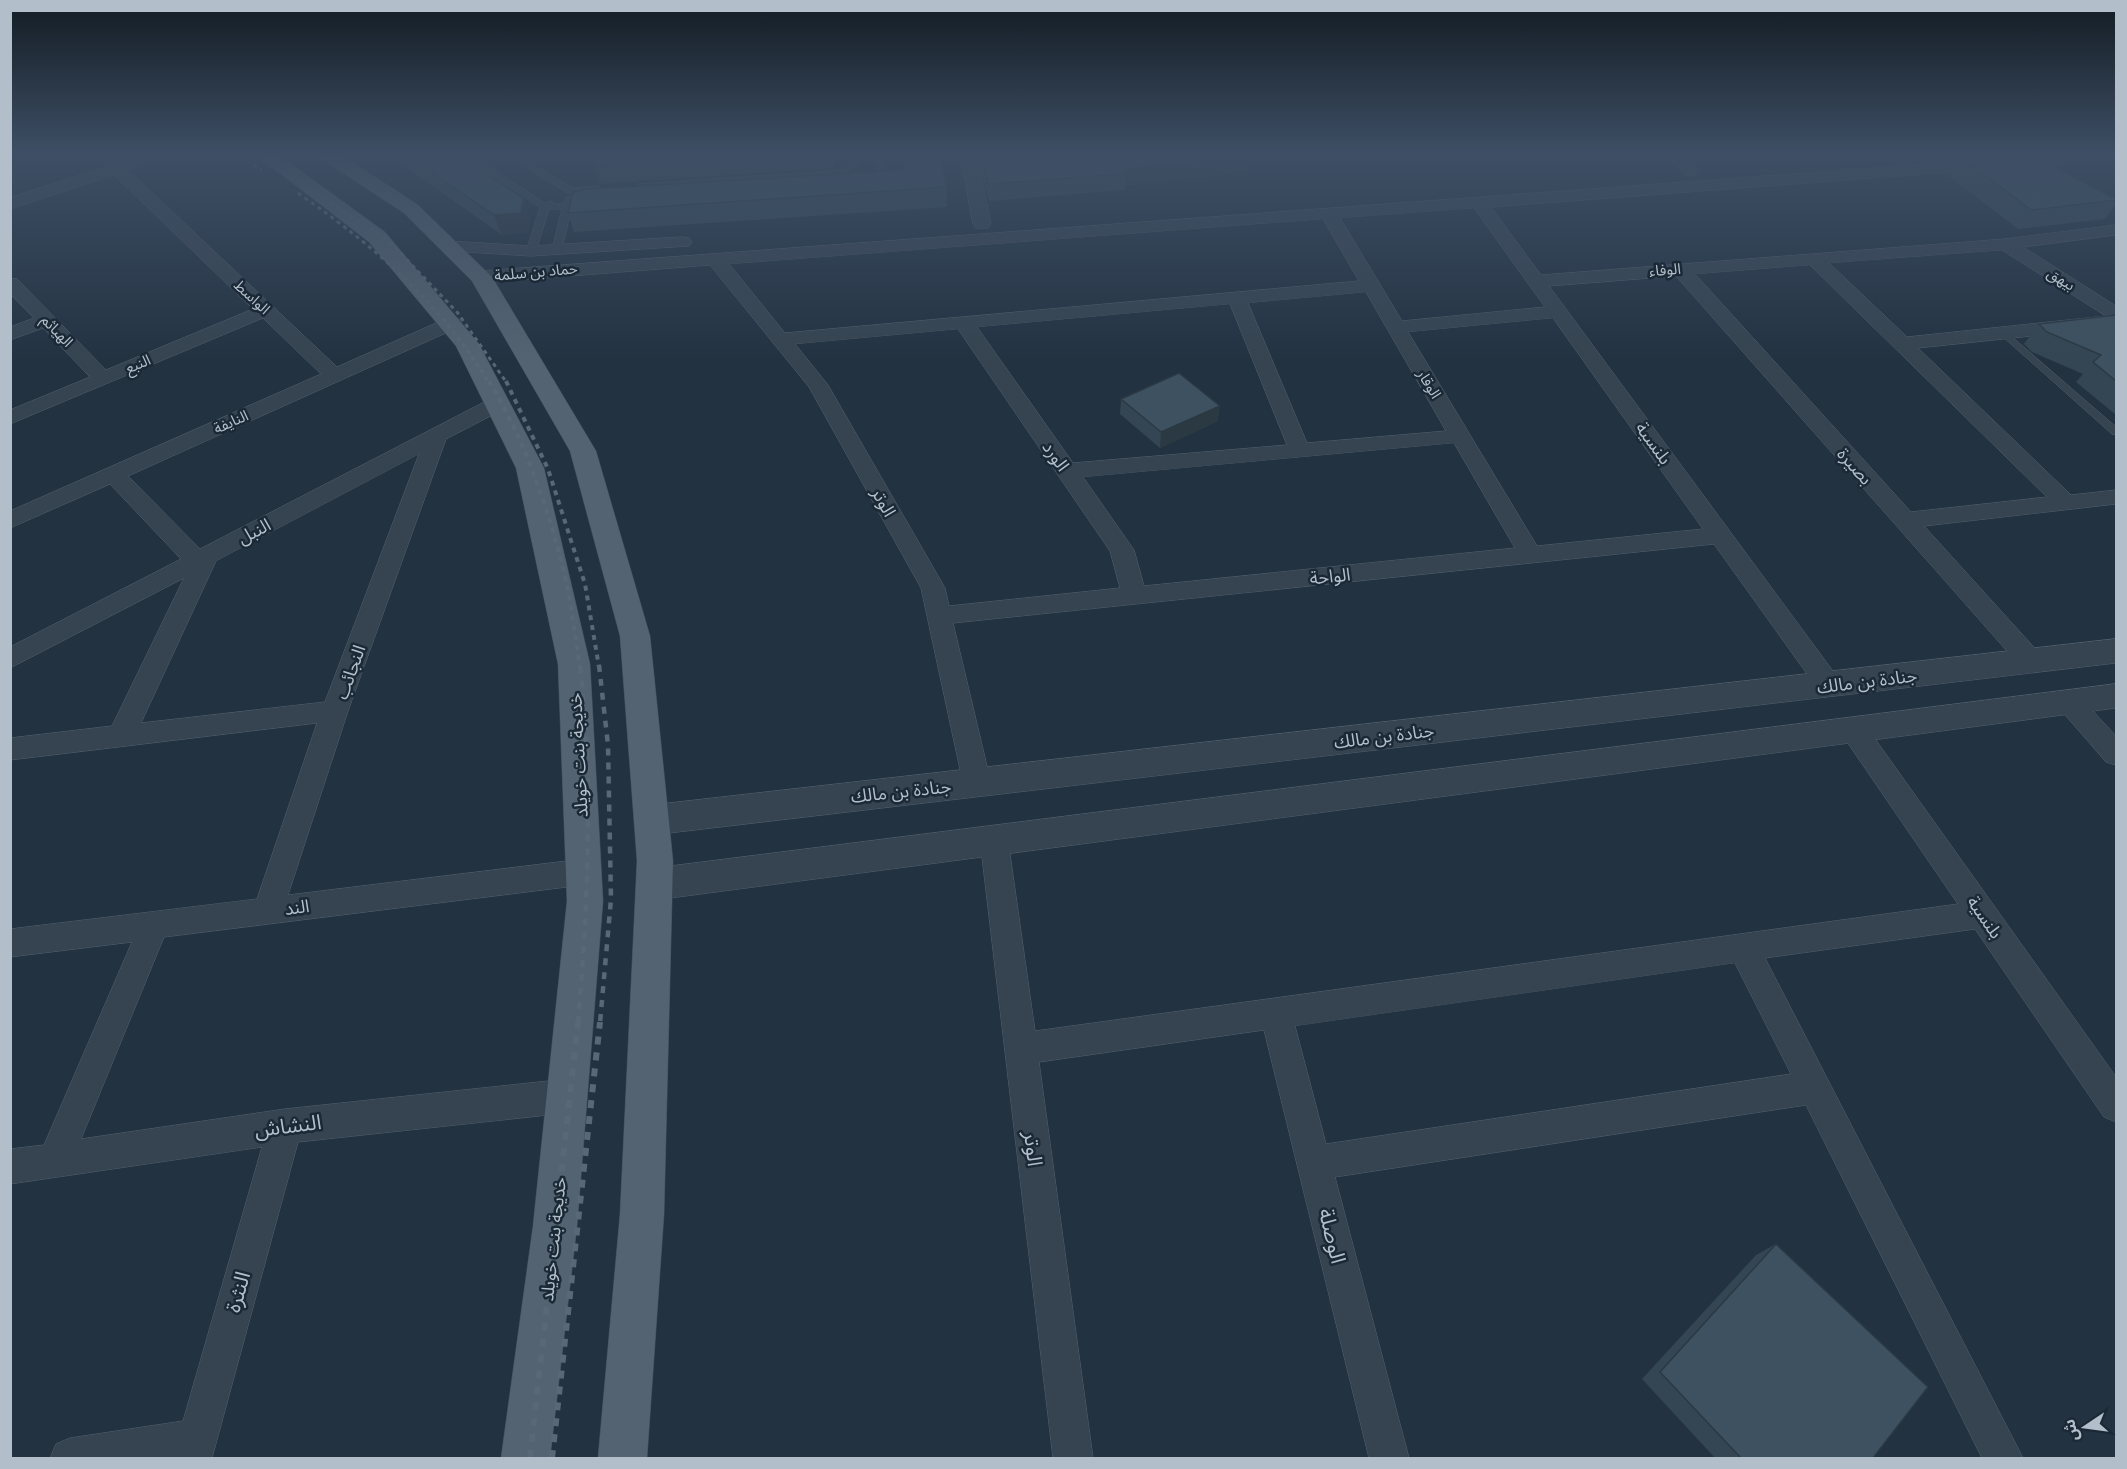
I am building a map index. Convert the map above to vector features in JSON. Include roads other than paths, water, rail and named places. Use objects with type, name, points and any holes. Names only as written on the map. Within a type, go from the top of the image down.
[{"type":"main road","name":"خديجة بنت خويلد","points":[[360,225],[377,237],[452,323],[467,344],[530,468],[574,664],[585,902],[555,1226],[526,1458]]},
{"type":"main road","points":[[427,225],[481,277],[583,452],[635,636],[652,820],[655,885],[642,1214],[623,1458]]},
{"type":"street","name":"الواسط","points":[[176,225],[335,376]]},
{"type":"street","points":[[852,232],[973,225]]},
{"type":"street","name":"حماد بن سلمة","points":[[481,277],[1171,225]]},
{"type":"street","name":"الوقار","points":[[1336,225],[1530,555]]},
{"type":"street","name":"بلنسية","points":[[1495,225],[1829,685]]},
{"type":"street","name":"الوفاء","points":[[1536,281],[2005,244],[2116,230]]},
{"type":"street","name":"حماد بن سلمة","points":[[449,246],[531,251],[698,241]]},
{"type":"street","name":"بيهق","points":[[2005,244],[2116,314]]},
{"type":"street","name":"الوتر","points":[[714,258],[824,395],[933,588],[977,783]]},
{"type":"street","points":[[1814,259],[2065,502]]},
{"type":"street","name":"بصيرة","points":[[1680,269],[2031,661]]},
{"type":"street","name":"الهياثم","points":[[10,283],[104,378]]},
{"type":"street","points":[[780,339],[1372,286]]},
{"type":"street","points":[[1237,298],[1300,451]]},
{"type":"street","name":"النبع","points":[[10,418],[266,310]]},
{"type":"street","points":[[1396,327],[1559,312]]},
{"type":"street","points":[[10,334],[47,320]]},
{"type":"street","points":[[1901,344],[2116,321]]},
{"type":"street","name":"الورد","points":[[964,322],[1122,550],[1134,596]]},
{"type":"street","name":"النايفة","points":[[10,519],[452,323]]},
{"type":"street","name":"النبل","points":[[10,659],[497,404]]},
{"type":"street","name":"النجائب","points":[[268,911],[336,711],[437,435]]},
{"type":"street","points":[[1067,471],[1461,436]]},
{"type":"street","points":[[113,474],[202,558],[121,736]]},
{"type":"street","points":[[1904,521],[2116,497]]},
{"type":"street","name":"الواحة","points":[[939,616],[1720,535]]},
{"type":"street","name":"جنادة بن مالك","points":[[652,820],[2116,651]]},
{"type":"street","points":[[655,885],[2116,696]]},
{"type":"street","points":[[2069,702],[2116,754]]},
{"type":"street","points":[[10,749],[336,711]]},
{"type":"street","name":"بلنسية","points":[[1853,729],[2116,1105]]},
{"type":"street","name":"الوتر","points":[[994,840],[1073,1458]]},
{"type":"street","name":"الند","points":[[10,943],[583,872]]},
{"type":"street","points":[[1021,1049],[1983,914]]},
{"type":"street","points":[[55,1160],[154,925]]},
{"type":"street","points":[[1743,947],[2003,1458]]},
{"type":"street","name":"الوصلة","points":[[1276,1013],[1389,1458]]},
{"type":"street","points":[[1314,1163],[1814,1087]]},
{"type":"street","name":"النشاش","points":[[10,1167],[285,1126],[567,1096]]},
{"type":"street","name":"النثرة","points":[[195,1449],[285,1126]]},
{"type":"street","points":[[70,1458],[195,1449]]},
{"type":"lane","points":[[531,251],[539,225]]},
{"type":"lane","points":[[557,250],[563,225]]},
{"type":"lane","points":[[2004,333],[2116,432]]},
{"type":"railway","points":[[341,225],[379,255],[428,302],[450,327],[489,383]]},
{"type":"railway","points":[[364,225],[387,239],[457,312],[507,383]]},
{"type":"railway","points":[[489,381],[502,403],[534,474],[558,548],[571,608],[580,667]]},
{"type":"railway","points":[[507,383],[548,469],[585,584],[599,667]]},
{"type":"railway","points":[[578,1023],[588,844],[587,755],[580,665]]},
{"type":"railway","points":[[599,665],[608,745],[611,899],[600,1023]]},
{"type":"railway","points":[[530,1458],[578,1022]]},
{"type":"railway","points":[[552,1458],[600,1022]]}]
